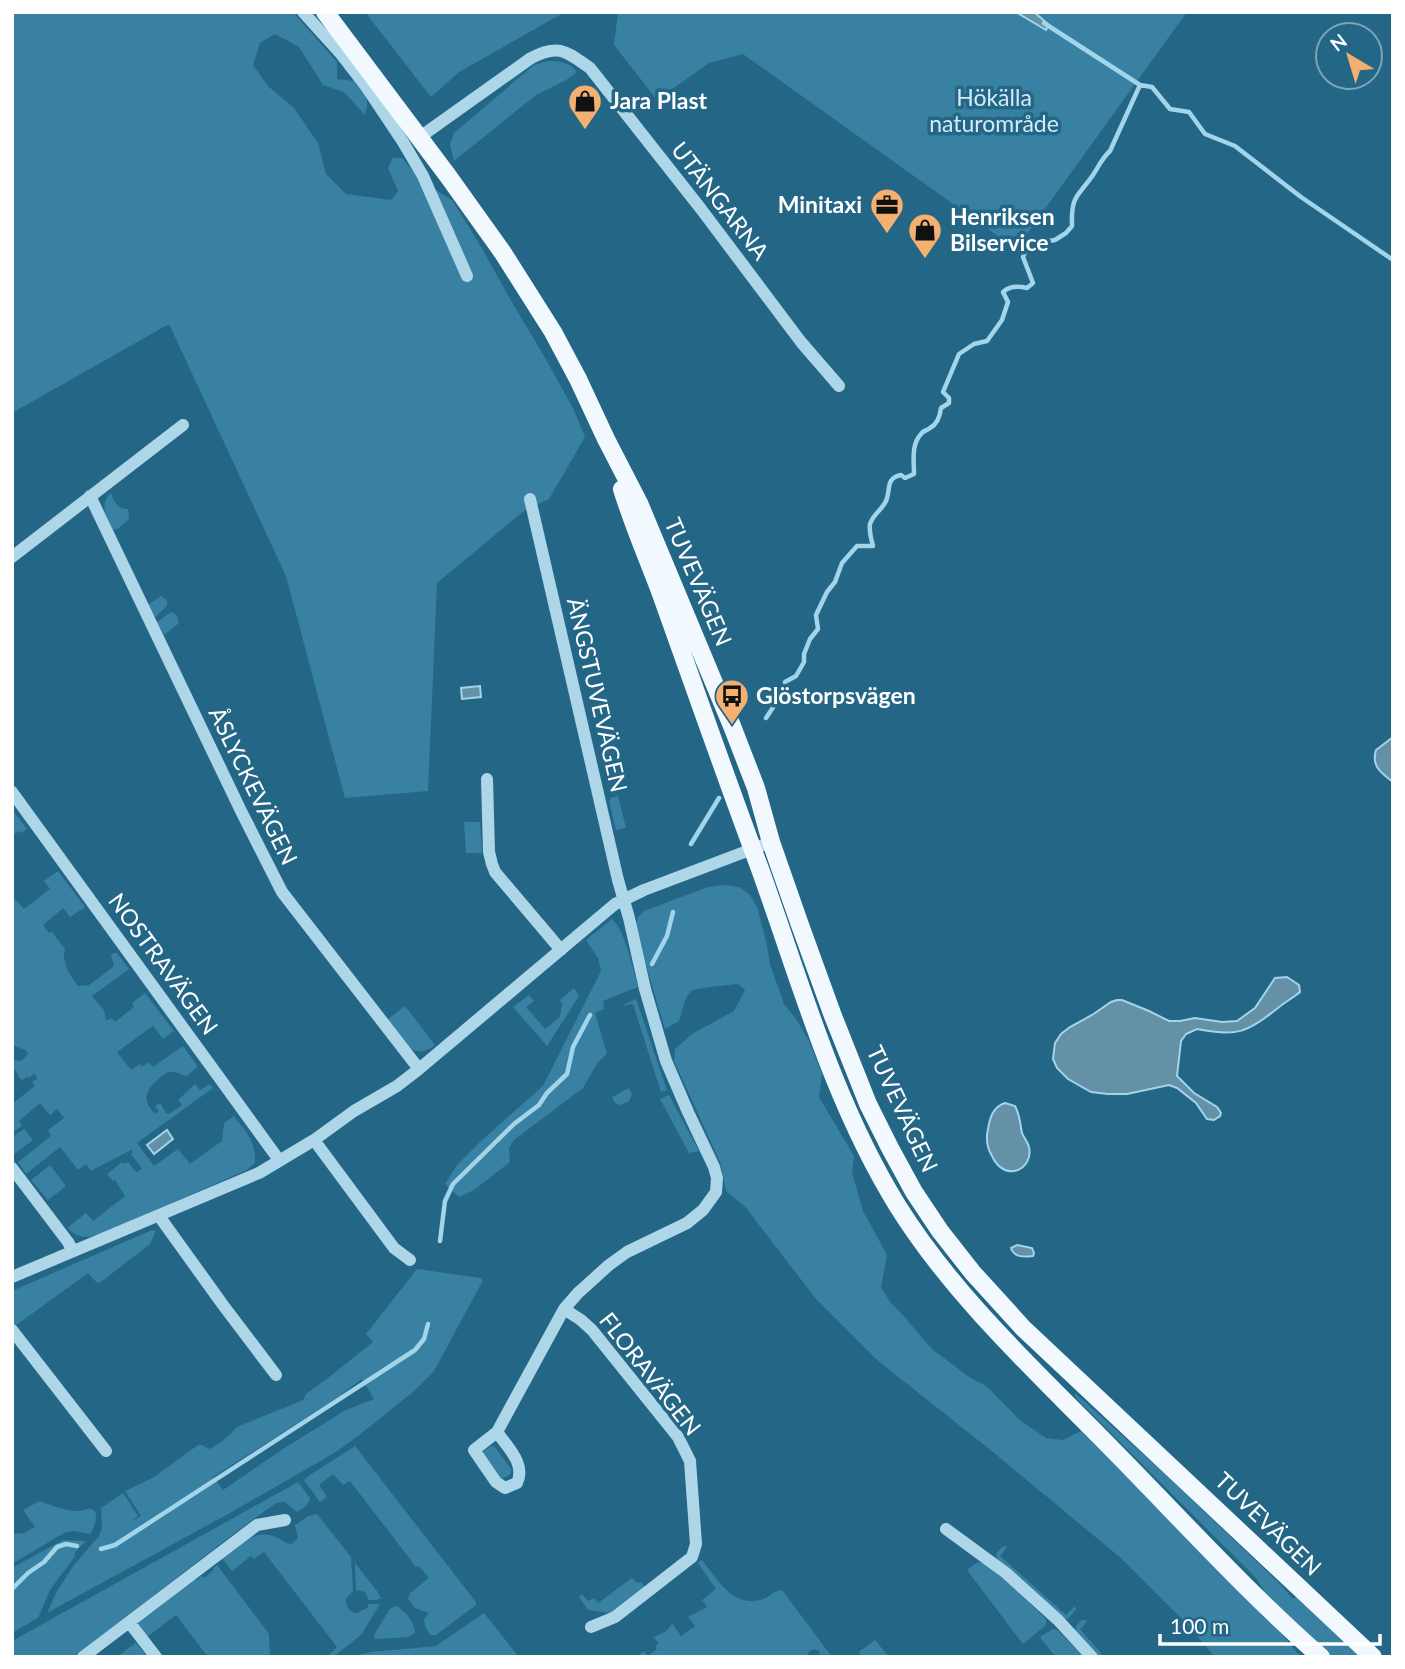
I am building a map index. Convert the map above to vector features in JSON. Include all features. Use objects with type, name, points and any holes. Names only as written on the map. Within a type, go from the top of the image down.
[{"type":"main road","name":"TUVEVÄGEN","points":[[325,12],[420,137],[503,253],[553,332],[578,379],[639,503],[732,726],[756,788],[771,842],[833,1016],[868,1104],[915,1192],[956,1253],[1023,1328],[1373,1657]]},
{"type":"main road","name":"TUVEVÄGEN","points":[[606,439],[627,505],[802,993],[839,1090],[898,1206],[929,1252],[964,1296],[1009,1345],[1254,1595],[1321,1657]]},
{"type":"street","points":[[303,12],[341,54],[404,142],[423,176],[467,276]]},
{"type":"street","name":"UTÄNGARNA","points":[[420,137],[541,52],[553,49],[570,53],[590,68],[801,342],[839,386]]},
{"type":"street","points":[[12,557],[183,425]]},
{"type":"street","name":"ÅSLYCKEVÄGEN","points":[[90,496],[282,892],[419,1069]]},
{"type":"street","name":"ÄNGSTUVEVÄGEN","points":[[497,1432],[565,1309],[578,1293],[627,1252],[687,1223],[703,1210],[716,1192],[718,1178],[666,1061],[645,989],[530,499]]},
{"type":"street","points":[[487,779],[489,852],[492,864],[506,887],[561,950]]},
{"type":"street","name":"NOSTRAVÄGEN","points":[[12,792],[279,1160]]},
{"type":"street","points":[[12,1277],[258,1173],[397,1086],[615,904],[771,842]]},
{"type":"street","points":[[314,1140],[394,1248],[410,1260]]},
{"type":"street","points":[[12,1168],[73,1251]]},
{"type":"street","points":[[159,1216],[276,1375]]},
{"type":"street","name":"FLORAVÄGEN","points":[[565,1309],[592,1330],[678,1437],[690,1461],[696,1544],[692,1557],[614,1617],[591,1627]]},
{"type":"street","points":[[12,1330],[106,1451]]},
{"type":"street","points":[[83,1657],[257,1525],[285,1520]]},
{"type":"street","points":[[946,1529],[1006,1573],[1058,1620],[1092,1657]]},
{"type":"street","points":[[129,1622],[156,1657]]},
{"type":"green space","points":[[12,12],[293,12],[337,62],[337,79],[354,81],[367,100],[365,115],[344,92],[323,85],[299,47],[275,34],[260,43],[253,65],[269,87],[294,108],[318,143],[326,174],[346,194],[391,200],[398,191],[388,168],[393,158],[402,158],[421,181],[452,200],[573,408],[585,437],[549,499],[524,511],[437,583],[428,791],[345,798],[286,576],[169,324],[12,413]]},
{"type":"green space","points":[[365,12],[565,12],[459,72],[431,97]]},
{"type":"green space","name":"Hökälla naturområde","points":[[618,12],[1187,12],[1016,249],[743,54],[709,63],[657,100],[614,45]]},
{"type":"green space","points":[[548,61],[568,64],[577,72],[536,95],[454,161],[450,144],[454,133],[534,65]]},
{"type":"green space","points":[[111,493],[116,504],[128,509],[129,519],[113,530],[104,506]]},
{"type":"green space","points":[[161,596],[167,600],[167,606],[155,617],[149,604]]},
{"type":"green space","points":[[171,612],[177,616],[178,624],[164,635],[157,622]]},
{"type":"green space","points":[[618,796],[626,828],[616,830],[609,801],[610,798]]},
{"type":"green space","points":[[14,812],[27,829],[12,835],[12,813]]},
{"type":"green space","points":[[464,822],[480,822],[482,853],[466,853]]},
{"type":"green space","points":[[58,871],[85,907],[70,917],[63,908],[43,925],[65,949],[65,963],[75,982],[78,986],[89,985],[112,968],[114,964],[111,956],[117,953],[129,969],[92,996],[104,1010],[106,1020],[112,1018],[115,1022],[134,1007],[132,1003],[145,993],[174,1031],[163,1039],[153,1026],[117,1052],[131,1070],[148,1062],[153,1067],[183,1046],[197,1065],[187,1076],[170,1072],[156,1081],[146,1097],[151,1109],[155,1114],[159,1111],[155,1106],[160,1103],[169,1114],[182,1105],[178,1100],[195,1084],[200,1090],[210,1084],[213,1088],[137,1143],[154,1166],[178,1149],[190,1164],[222,1141],[224,1123],[234,1116],[250,1138],[255,1155],[255,1163],[247,1170],[103,1233],[88,1237],[76,1235],[67,1228],[86,1213],[93,1221],[125,1196],[115,1180],[107,1174],[122,1162],[128,1162],[136,1172],[142,1169],[131,1154],[133,1152],[131,1150],[91,1171],[86,1164],[78,1170],[60,1147],[26,1174],[18,1162],[51,1136],[48,1130],[64,1118],[57,1109],[50,1115],[40,1103],[19,1121],[22,1126],[12,1133],[12,1104],[35,1086],[32,1082],[37,1079],[33,1074],[30,1078],[21,1080],[12,1065],[14,1060],[21,1061],[28,1054],[26,1050],[12,1045],[12,899],[24,909],[50,889],[44,881]]},
{"type":"green space","points":[[708,887],[739,887],[749,894],[757,907],[770,964],[784,1004],[809,1041],[822,1074],[819,1097],[854,1156],[852,1172],[863,1211],[887,1255],[881,1287],[890,1302],[932,1349],[969,1377],[986,1386],[1021,1421],[1046,1438],[1063,1440],[1081,1431],[1268,1618],[1301,1657],[1215,1657],[1182,1619],[1122,1559],[877,1360],[816,1299],[746,1208],[727,1192],[720,1162],[674,1061],[675,1049],[692,1034],[734,1011],[745,990],[738,984],[692,990],[686,998],[679,1021],[665,1029],[636,924],[644,911]]},
{"type":"green space","points":[[612,919],[625,941],[638,987],[603,1001],[604,1009],[595,1013],[607,1054],[598,1062],[583,1088],[514,1140],[509,1148],[510,1162],[474,1190],[459,1197],[445,1184],[457,1165],[543,1086],[601,971],[598,958],[586,940]]},
{"type":"green space","points":[[574,988],[579,996],[547,1046],[513,1007],[529,995],[534,1001],[526,1007],[545,1029],[560,1017],[563,1006],[560,1000]]},
{"type":"green space","points":[[636,999],[667,1090],[661,1092],[633,1004],[621,1006]]},
{"type":"green space","points":[[405,1006],[435,1045],[420,1052],[407,1046],[402,1040],[387,1020]]},
{"type":"green space","points":[[629,1088],[632,1094],[629,1101],[620,1105],[615,1103],[612,1097]]},
{"type":"green space","points":[[669,1095],[699,1151],[689,1153],[660,1099]]},
{"type":"green space","points":[[24,1129],[33,1140],[13,1155],[12,1137]]},
{"type":"green space","points":[[50,1165],[66,1186],[48,1200],[31,1180]]},
{"type":"green space","points":[[152,1230],[156,1231],[150,1244],[101,1282],[97,1283],[88,1273],[15,1326],[12,1322],[12,1291]]},
{"type":"green space","points":[[417,1269],[482,1279],[434,1371],[413,1392],[358,1436],[336,1452],[230,1513],[48,1611],[74,1565],[99,1536],[102,1528],[101,1508],[123,1493],[138,1516],[131,1522],[141,1516],[125,1491],[154,1477],[198,1445],[209,1449],[224,1440],[237,1427],[303,1400],[306,1394],[373,1342],[366,1334]],"holes":[[[362,1379],[374,1399],[344,1411],[223,1490],[213,1477]]]},
{"type":"green space","points":[[1075,1393],[1165,1474],[1293,1599],[1296,1597],[1363,1657],[1328,1657],[1271,1604],[1257,1579],[1077,1399]]},
{"type":"green space","points":[[355,1446],[476,1602],[476,1605],[436,1635],[430,1635],[425,1626],[424,1619],[429,1613],[415,1608],[408,1599],[410,1593],[429,1578],[419,1566],[416,1567],[350,1481],[343,1485],[333,1474],[319,1485],[327,1497],[320,1502],[304,1480]]},
{"type":"green space","points":[[491,1446],[495,1447],[511,1469],[507,1477],[501,1478],[483,1453]]},
{"type":"green space","points":[[298,1482],[310,1498],[304,1508],[297,1512],[285,1502],[276,1503],[74,1657],[12,1657],[12,1641]]},
{"type":"green space","points":[[40,1501],[69,1510],[94,1510],[96,1520],[93,1528],[90,1534],[74,1531],[64,1533],[12,1564],[12,1534],[24,1533],[35,1527],[23,1510]]},
{"type":"green space","points":[[317,1514],[351,1557],[353,1591],[346,1598],[348,1608],[357,1613],[369,1604],[380,1604],[361,1635],[333,1657],[328,1656],[337,1647],[264,1552],[254,1559],[251,1556],[232,1571],[220,1556],[254,1536],[269,1535],[291,1544],[298,1538],[295,1525],[308,1516]]},
{"type":"green space","points":[[63,1540],[86,1541],[75,1552],[75,1556],[50,1590],[38,1618],[12,1633],[12,1568]]},
{"type":"green space","points":[[1007,1547],[1000,1556],[1066,1615],[1075,1606],[1076,1609],[1068,1619],[996,1558],[999,1550]]},
{"type":"green space","points":[[702,1560],[727,1590],[743,1600],[763,1599],[782,1590],[832,1657],[821,1657],[819,1651],[814,1649],[809,1651],[807,1657],[636,1657],[644,1651],[648,1656],[657,1649],[655,1646],[659,1643],[653,1637],[667,1630],[672,1623],[681,1636],[695,1626],[688,1617],[707,1607],[702,1600],[716,1589],[698,1563]]},
{"type":"green space","points":[[978,1562],[984,1563],[1013,1587],[1046,1619],[1046,1625],[1023,1644],[967,1570]]},
{"type":"green space","points":[[355,1563],[381,1598],[369,1600],[365,1592],[356,1590]]},
{"type":"green space","points":[[217,1565],[269,1634],[270,1657],[208,1657],[176,1615],[147,1637],[133,1622],[193,1576],[196,1580],[202,1576],[204,1578]]},
{"type":"green space","points":[[632,1578],[642,1583],[645,1588],[611,1613],[588,1610],[579,1597],[582,1594],[588,1601],[594,1598],[598,1603]]},
{"type":"green space","points":[[395,1606],[408,1616],[415,1633],[409,1637],[375,1639],[374,1635],[389,1610]]},
{"type":"green space","points":[[484,1613],[519,1657],[349,1657],[371,1652],[436,1646]]},
{"type":"green space","points":[[1082,1620],[1087,1622],[1080,1629],[1104,1657],[1100,1657],[1075,1630]]},
{"type":"green space","points":[[1053,1629],[1084,1657],[1056,1657],[1041,1639],[1041,1636]]},
{"type":"green space","points":[[875,1640],[889,1657],[862,1657],[859,1652]]},
{"type":"green space","points":[[135,1643],[148,1657],[117,1657]]},
{"type":"shaded area","points":[[1016,12],[1034,12],[1049,25],[1046,30]]},
{"type":"shaded area","points":[[480,686],[481,697],[462,699],[461,688]]},
{"type":"shaded area","points":[[1393,737],[1393,782],[1378,769],[1375,756],[1376,750]]},
{"type":"shaded area","points":[[1287,977],[1299,985],[1300,992],[1249,1028],[1222,1033],[1197,1029],[1186,1034],[1181,1041],[1177,1076],[1194,1093],[1217,1107],[1221,1113],[1214,1120],[1207,1119],[1196,1103],[1169,1085],[1127,1094],[1091,1092],[1068,1079],[1057,1068],[1053,1059],[1055,1043],[1061,1034],[1111,1002],[1122,1000],[1169,1021],[1195,1018],[1237,1021],[1255,1008],[1275,978]]},
{"type":"shaded area","points":[[1005,1103],[1015,1106],[1022,1133],[1029,1147],[1027,1162],[1023,1167],[1011,1171],[998,1165],[990,1153],[987,1139],[993,1113]]},
{"type":"shaded area","points":[[167,1130],[173,1139],[154,1154],[147,1145]]},
{"type":"shaded area","points":[[1017,1245],[1032,1248],[1033,1256],[1015,1254],[1011,1248]]},
{"type":"waterway","points":[[1044,23],[1140,85],[1152,87],[1170,109],[1189,112],[1205,134],[1235,146],[1301,197],[1393,260]]},
{"type":"waterway","points":[[766,718],[784,691],[785,682],[796,676],[804,662],[810,639],[818,629],[816,615],[835,582],[842,563],[857,546],[873,546],[870,524],[886,501],[891,482],[901,475],[905,478],[914,474],[916,443],[922,432],[937,422],[941,408],[949,403],[949,398],[943,392],[959,354],[974,344],[987,341],[1002,320],[1008,302],[1003,292],[1012,287],[1027,288],[1033,283],[1023,257],[1025,252],[1043,242],[1055,240],[1072,226],[1074,202],[1110,151],[1140,85]]},
{"type":"waterway","points":[[691,844],[719,798]]},
{"type":"waterway","points":[[652,964],[667,936],[673,912]]},
{"type":"waterway","points":[[440,1241],[445,1201],[453,1184],[514,1124],[539,1105],[547,1093],[567,1074],[573,1047],[590,1015]]},
{"type":"waterway","points":[[101,1549],[115,1545],[415,1350],[424,1339],[428,1324]]},
{"type":"waterway","points":[[12,1589],[57,1547],[66,1544],[77,1546]]},
{"type":"place","name":"Jara Plast","points":[[585,131]]},
{"type":"place","name":"Minitaxi","points":[[887,235]]},
{"type":"place","name":"Henriksen Bilservice","points":[[925,260]]},
{"type":"place","name":"Glöstorpsvägen","points":[[732,726]]}]
